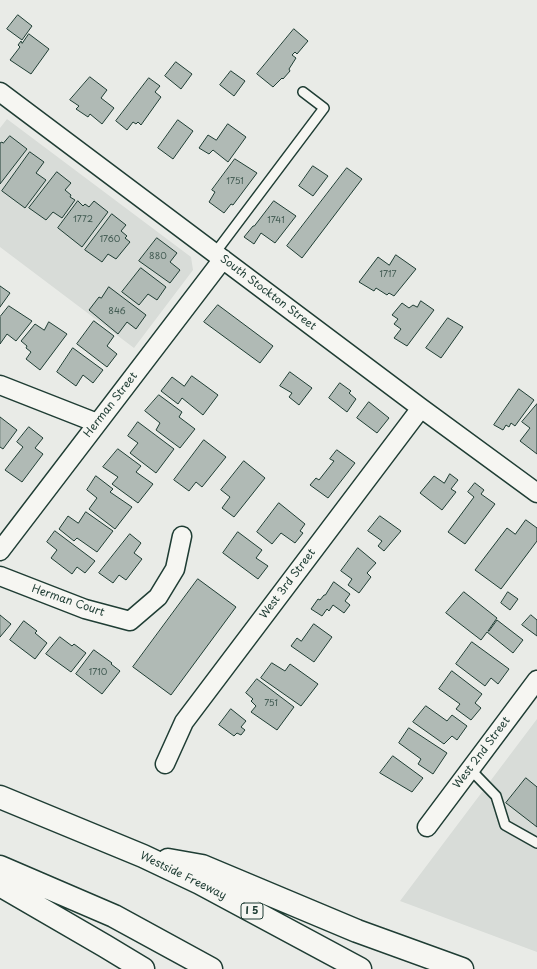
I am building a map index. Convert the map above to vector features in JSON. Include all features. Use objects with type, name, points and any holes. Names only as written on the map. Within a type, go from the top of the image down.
[{"type":"highway","name":"Westside Freeway","points":[[0,797],[143,856],[200,883],[360,969]]},
{"type":"highway","points":[[143,856],[202,866],[357,931],[462,969]]},
{"type":"highway","points":[[0,867],[114,916],[211,969]]},
{"type":"highway","points":[[0,885],[143,969]]},
{"type":"street","name":"South Stockton Street","points":[[0,92],[421,408],[537,493]]},
{"type":"street","name":"Herman Street","points":[[0,551],[97,423],[219,256]]},
{"type":"street","points":[[0,385],[97,423]]},
{"type":"street","name":"West 3rd Street","points":[[165,764],[184,722],[421,408]]},
{"type":"street","name":"Herman Court","points":[[0,576],[85,609],[130,621],[158,597],[175,569],[182,536]]},
{"type":"street","name":"West 2nd Street","points":[[427,827],[537,680]]},
{"type":"lane","points":[[219,256],[324,108],[303,92]]},
{"type":"lane","points":[[470,769],[496,796],[505,825],[537,843]]},
{"type":"shaded area","points":[[7,119],[191,257],[193,270],[134,348],[0,247],[0,128]]},
{"type":"shaded area","points":[[537,719],[537,952],[400,901]]},
{"type":"building","points":[[18,15],[32,26],[22,40],[7,29]]},
{"type":"building","points":[[294,29],[308,41],[297,54],[295,52],[292,55],[296,58],[289,69],[290,71],[273,87],[257,74]]},
{"type":"building","points":[[29,34],[49,49],[31,74],[10,60],[20,47],[18,45],[21,41],[22,43]]},
{"type":"building","points":[[176,62],[192,74],[181,89],[165,76]]},
{"type":"building","points":[[231,71],[245,81],[234,96],[220,85]]},
{"type":"building","points":[[90,77],[107,90],[101,98],[114,108],[102,124],[90,114],[88,117],[76,109],[79,106],[70,100]]},
{"type":"building","points":[[149,78],[160,86],[155,92],[161,97],[141,125],[138,122],[136,124],[133,122],[127,130],[116,121]]},
{"type":"building","points":[[178,120],[193,131],[173,159],[158,148]]},
{"type":"building","points":[[228,124],[246,137],[228,162],[213,150],[209,154],[199,148],[208,135],[216,140]]},
{"type":"building","points":[[10,136],[27,149],[0,184],[0,143],[3,143]]},
{"type":"building","points":[[30,152],[44,162],[36,173],[46,180],[25,208],[2,191]]},
{"type":"building","points":[[235,159],[257,173],[233,205],[231,204],[224,213],[209,202],[215,192],[212,190]]},
{"type":"building","points":[[313,166],[328,176],[313,196],[299,186]]},
{"type":"building","points":[[347,168],[362,179],[302,258],[287,246]]},
{"type":"building","points":[[57,172],[71,183],[65,190],[71,195],[70,197],[75,200],[62,218],[53,212],[46,220],[29,208]]},
{"type":"building","points":[[78,201],[83,206],[85,204],[89,207],[94,201],[108,212],[82,247],[58,228]]},
{"type":"building","points":[[274,201],[296,216],[275,243],[261,233],[254,244],[244,237]]},
{"type":"building","points":[[112,214],[126,225],[121,231],[127,236],[125,238],[130,242],[116,259],[108,254],[102,262],[85,250]]},
{"type":"building","points":[[157,238],[177,253],[170,262],[180,270],[170,283],[139,261]]},
{"type":"building","points":[[396,255],[416,269],[394,296],[389,293],[387,295],[376,288],[374,291],[359,282],[378,257],[389,265]]},
{"type":"building","points":[[141,268],[166,287],[157,300],[148,294],[139,305],[122,292]]},
{"type":"building","points":[[0,286],[10,293],[0,307]]},
{"type":"building","points":[[109,287],[146,315],[136,329],[127,322],[118,334],[89,310]]},
{"type":"building","points":[[421,301],[434,310],[407,346],[394,338],[401,329],[394,324],[398,319],[392,315],[402,303],[409,308],[413,305],[417,307]]},
{"type":"building","points":[[218,305],[273,346],[260,363],[204,322]]},
{"type":"building","points":[[9,306],[32,321],[16,341],[7,334],[0,344],[0,317]]},
{"type":"building","points":[[448,318],[463,327],[441,358],[426,348]]},
{"type":"building","points":[[94,321],[114,336],[107,346],[117,354],[107,367],[77,344]]},
{"type":"building","points":[[49,322],[67,334],[40,370],[26,359],[31,352],[21,341],[35,324],[44,330]]},
{"type":"building","points":[[73,348],[103,370],[93,383],[83,375],[76,386],[57,372]]},
{"type":"building","points":[[290,372],[312,388],[299,405],[289,397],[292,393],[280,386]]},
{"type":"building","points":[[192,376],[218,395],[203,415],[182,398],[178,404],[161,391],[172,377],[184,386]]},
{"type":"building","points":[[340,383],[351,391],[349,393],[356,399],[347,412],[329,398]]},
{"type":"building","points":[[519,389],[534,400],[515,426],[511,423],[509,427],[506,425],[503,430],[494,425]]},
{"type":"building","points":[[159,395],[182,412],[179,417],[195,429],[180,448],[156,430],[160,423],[145,411]]},
{"type":"building","points":[[369,402],[389,418],[377,433],[357,418]]},
{"type":"building","points":[[537,404],[537,454],[520,441],[530,428],[522,422]]},
{"type":"building","points":[[0,417],[17,430],[3,449],[0,447]]},
{"type":"building","points":[[138,422],[174,449],[156,473],[130,453],[138,443],[128,436]]},
{"type":"building","points":[[29,427],[43,438],[35,448],[43,454],[22,482],[5,470],[23,447],[17,442]]},
{"type":"building","points":[[204,440],[226,457],[202,487],[196,482],[189,491],[174,480]]},
{"type":"building","points":[[118,449],[141,466],[136,472],[153,484],[138,503],[112,484],[118,477],[103,467]]},
{"type":"building","points":[[337,450],[355,463],[328,498],[310,485],[316,478],[319,480],[334,461],[330,459]]},
{"type":"building","points":[[244,461],[265,478],[234,517],[222,508],[230,497],[221,490]]},
{"type":"building","points":[[450,474],[458,480],[451,489],[456,492],[442,510],[420,493],[434,476],[444,483]]},
{"type":"building","points":[[96,476],[113,489],[110,492],[132,507],[115,529],[89,509],[97,498],[87,490]]},
{"type":"building","points":[[475,483],[484,490],[481,494],[495,504],[465,544],[448,532],[474,497],[468,492]]},
{"type":"building","points":[[279,503],[305,524],[300,531],[303,533],[295,543],[281,533],[272,544],[257,532]]},
{"type":"building","points":[[86,512],[113,531],[97,552],[77,538],[74,541],[59,529],[68,516],[78,523]]},
{"type":"building","points":[[380,516],[401,531],[384,551],[378,546],[382,541],[368,531]]},
{"type":"building","points":[[526,520],[537,528],[537,541],[501,589],[475,570],[507,528],[515,534]]},
{"type":"building","points":[[55,531],[95,561],[85,573],[77,567],[72,574],[51,558],[57,550],[47,542]]},
{"type":"building","points":[[238,532],[262,550],[256,558],[268,566],[258,579],[223,553]]},
{"type":"building","points":[[130,534],[141,543],[134,553],[142,559],[126,580],[119,575],[113,583],[99,573]]},
{"type":"building","points":[[358,548],[376,563],[367,573],[371,577],[359,593],[348,585],[352,579],[341,571]]},
{"type":"building","points":[[198,579],[236,607],[171,695],[133,667]]},
{"type":"building","points":[[334,582],[350,594],[345,601],[350,605],[344,613],[333,605],[329,611],[327,609],[322,616],[311,609],[318,599],[320,600],[325,595]]},
{"type":"building","points":[[464,592],[497,618],[488,631],[497,620],[523,640],[513,653],[487,632],[481,640],[446,613]]},
{"type":"building","points":[[508,592],[518,599],[510,610],[501,603]]},
{"type":"building","points":[[0,615],[11,624],[0,637]]},
{"type":"building","points":[[531,615],[537,620],[537,636],[522,625]]},
{"type":"building","points":[[24,621],[37,631],[35,633],[47,643],[35,659],[10,640]]},
{"type":"building","points":[[314,624],[332,637],[314,662],[291,646],[297,638],[301,641]]},
{"type":"building","points":[[60,637],[72,646],[74,644],[86,653],[71,672],[46,654]]},
{"type":"building","points":[[472,642],[509,669],[498,684],[491,678],[485,686],[456,664]]},
{"type":"building","points":[[94,650],[120,671],[102,694],[76,674]]},
{"type":"building","points":[[272,663],[285,671],[290,664],[318,684],[301,706],[261,678]]},
{"type":"building","points":[[452,671],[482,694],[475,703],[481,708],[471,720],[456,709],[460,704],[439,689]]},
{"type":"building","points":[[257,679],[294,707],[277,730],[251,712],[256,706],[251,701],[253,699],[246,693]]},
{"type":"building","points":[[426,706],[447,721],[452,715],[467,726],[457,740],[452,736],[444,744],[413,722]]},
{"type":"building","points":[[231,709],[246,721],[241,727],[245,730],[241,735],[237,733],[234,736],[219,725]]},
{"type":"building","points":[[409,728],[447,753],[433,774],[418,764],[421,759],[399,743]]},
{"type":"building","points":[[393,756],[423,778],[412,792],[380,773]]},
{"type":"building","points":[[526,778],[537,787],[537,827],[506,803]]}]
